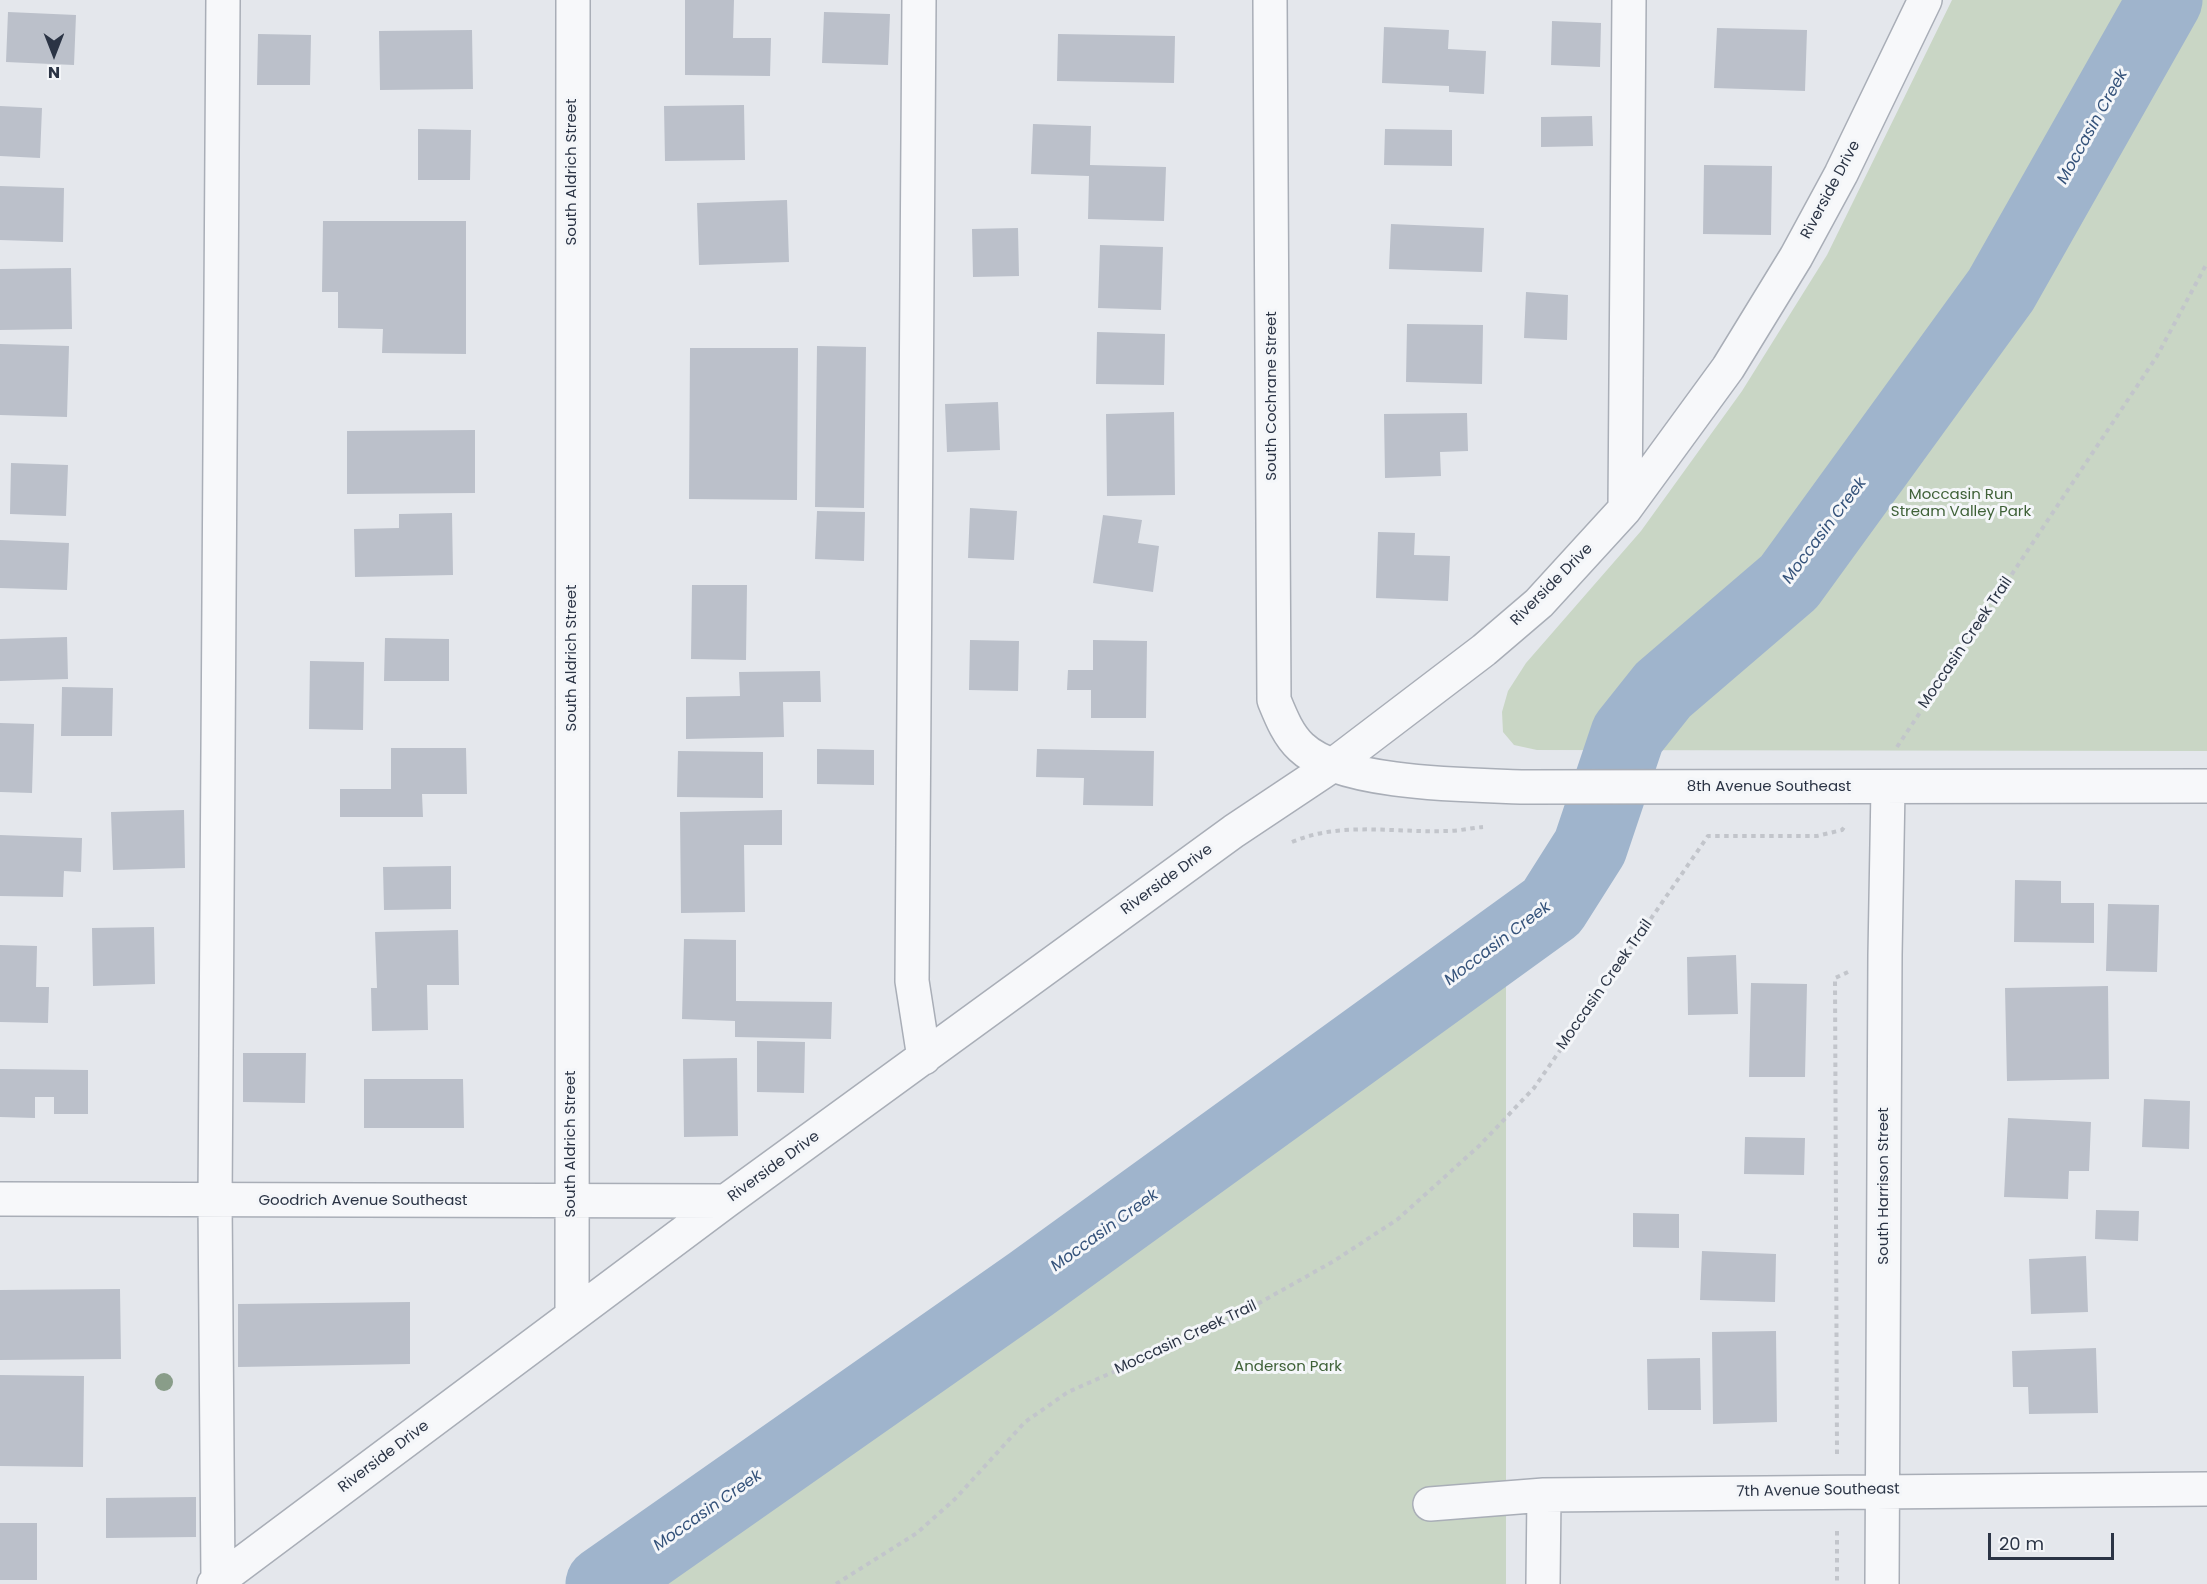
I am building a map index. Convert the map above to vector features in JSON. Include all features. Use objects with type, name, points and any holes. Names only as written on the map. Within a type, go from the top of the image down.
[{"type":"street","points":[[216,1583],[214,1200],[223,0]]},
{"type":"street","name":"South Aldrich Street","points":[[572,1316],[573,0]]},
{"type":"street","points":[[919,0],[912,981],[924,1059]]},
{"type":"street","name":"South Cochrane Street","points":[[1270,0],[1274,700],[1285,725],[1302,748],[1333,765]]},
{"type":"street","points":[[1625,508],[1629,0]]},
{"type":"street","name":"Riverside Drive","points":[[216,1583],[726,1201],[1234,831],[1333,765],[1484,650],[1539,603],[1625,508],[1728,368],[1796,257],[1841,174],[1925,0]]},
{"type":"street","name":"8th Avenue Southeast","points":[[1333,765],[1381,776],[1447,784],[1524,787],[2207,786]]},
{"type":"street","name":"South Harrison Street","points":[[1880,788],[1885,955],[1882,1584]]},
{"type":"street","name":"Goodrich Avenue Southeast","points":[[0,1199],[726,1201]]},
{"type":"street","name":"7th Avenue Southeast","points":[[1430,1504],[1544,1495],[1882,1490],[2207,1489]]},
{"type":"street","points":[[1544,1495],[1544,1584]]},
{"type":"path","name":"Moccasin Creek Trail","points":[[836,1584],[916,1533],[955,1499],[1025,1422],[1068,1392],[1220,1325],[1335,1261],[1398,1219],[1479,1146],[1534,1088],[1708,836],[1817,836],[1842,830],[1880,788],[2157,356],[2207,263]]},
{"type":"path","points":[[1283,845],[1314,833],[1342,829],[1448,831],[1496,825],[1524,787]]},
{"type":"path","points":[[1837,1584],[1835,978],[1885,955]]},
{"type":"green space","name":"Moccasin Run Stream Valley Park","points":[[1952,0],[2207,0],[2207,751],[1537,750],[1514,745],[1503,732],[1502,712],[1508,691],[1526,663],[1641,531],[1742,391],[1827,255]]},
{"type":"green space","name":"Anderson Park","points":[[1506,939],[1506,1584],[603,1584],[1031,1284]]},
{"type":"building","points":[[685,0],[734,0],[733,38],[771,38],[770,76],[685,75]]},
{"type":"building","points":[[8,12],[76,15],[74,65],[6,62]]},
{"type":"building","points":[[824,12],[890,14],[888,65],[822,63]]},
{"type":"building","points":[[1552,21],[1601,23],[1600,67],[1551,65]]},
{"type":"building","points":[[1384,27],[1449,30],[1448,49],[1486,51],[1484,94],[1449,92],[1449,86],[1382,83]]},
{"type":"building","points":[[1717,28],[1807,30],[1805,91],[1714,88]]},
{"type":"building","points":[[472,30],[473,89],[380,90],[379,31]]},
{"type":"building","points":[[258,34],[311,35],[310,85],[257,85]]},
{"type":"building","points":[[1058,34],[1175,36],[1174,83],[1057,81]]},
{"type":"building","points":[[744,105],[745,160],[665,161],[664,106]]},
{"type":"building","points":[[0,106],[42,108],[40,158],[0,156]]},
{"type":"building","points":[[1592,116],[1593,146],[1541,147],[1541,117]]},
{"type":"building","points":[[1033,124],[1091,126],[1090,165],[1166,167],[1164,221],[1088,219],[1089,176],[1031,174]]},
{"type":"building","points":[[418,129],[471,130],[470,180],[418,180]]},
{"type":"building","points":[[1385,129],[1452,130],[1452,166],[1384,165]]},
{"type":"building","points":[[1704,165],[1772,166],[1771,235],[1703,234]]},
{"type":"building","points":[[0,186],[64,188],[63,242],[0,240]]},
{"type":"building","points":[[787,200],[789,262],[699,265],[697,203]]},
{"type":"building","points":[[323,221],[466,221],[466,354],[382,353],[383,329],[338,328],[338,292],[322,292]]},
{"type":"building","points":[[1391,224],[1484,228],[1482,272],[1389,269]]},
{"type":"building","points":[[1018,228],[1019,276],[973,277],[972,229]]},
{"type":"building","points":[[1100,245],[1163,247],[1161,310],[1098,308]]},
{"type":"building","points":[[71,268],[72,329],[0,330],[0,269]]},
{"type":"building","points":[[1526,292],[1568,295],[1567,340],[1524,338]]},
{"type":"building","points":[[1407,324],[1483,325],[1482,384],[1406,382]]},
{"type":"building","points":[[1097,332],[1165,334],[1164,385],[1096,384]]},
{"type":"building","points":[[0,344],[69,346],[67,417],[0,415]]},
{"type":"building","points":[[817,346],[866,347],[864,508],[815,507]]},
{"type":"building","points":[[690,348],[798,348],[797,500],[689,499]]},
{"type":"building","points":[[998,402],[1000,450],[947,452],[945,404]]},
{"type":"building","points":[[1174,412],[1175,495],[1107,496],[1106,414]]},
{"type":"building","points":[[1467,413],[1468,451],[1440,452],[1441,476],[1385,478],[1384,414]]},
{"type":"building","points":[[475,430],[475,493],[347,494],[347,431]]},
{"type":"building","points":[[11,463],[68,465],[66,516],[10,514]]},
{"type":"building","points":[[970,508],[1017,511],[1014,560],[968,558]]},
{"type":"building","points":[[817,511],[865,512],[864,561],[815,559]]},
{"type":"building","points":[[452,513],[453,575],[355,577],[354,529],[399,528],[399,514]]},
{"type":"building","points":[[1103,515],[1142,520],[1138,543],[1159,546],[1153,592],[1093,583]]},
{"type":"building","points":[[1378,532],[1415,533],[1414,555],[1450,556],[1448,601],[1376,598]]},
{"type":"building","points":[[0,540],[69,543],[67,590],[0,588]]},
{"type":"building","points":[[692,585],[747,585],[746,660],[691,659]]},
{"type":"building","points":[[67,637],[68,679],[0,681],[0,639]]},
{"type":"building","points":[[385,638],[449,639],[449,681],[384,681]]},
{"type":"building","points":[[970,640],[1019,641],[1018,691],[969,690]]},
{"type":"building","points":[[1093,640],[1147,641],[1146,718],[1091,718],[1091,690],[1067,690],[1068,670],[1093,670]]},
{"type":"building","points":[[310,661],[364,662],[363,730],[309,729]]},
{"type":"building","points":[[820,671],[821,702],[783,702],[784,737],[686,739],[686,697],[740,696],[739,672]]},
{"type":"building","points":[[62,687],[113,688],[112,736],[61,736]]},
{"type":"building","points":[[0,723],[34,724],[32,793],[0,792]]},
{"type":"building","points":[[391,748],[466,748],[467,794],[422,794],[423,817],[340,817],[340,789],[391,789]]},
{"type":"building","points":[[817,749],[874,750],[874,785],[817,784]]},
{"type":"building","points":[[1037,749],[1154,751],[1153,806],[1083,805],[1084,778],[1036,777]]},
{"type":"building","points":[[678,751],[763,752],[763,798],[677,797]]},
{"type":"building","points":[[184,810],[185,868],[113,870],[111,812]]},
{"type":"building","points":[[782,810],[782,845],[744,845],[745,912],[681,913],[680,812]]},
{"type":"building","points":[[0,835],[82,838],[81,872],[64,871],[63,897],[0,896]]},
{"type":"building","points":[[451,866],[451,909],[384,910],[383,867]]},
{"type":"building","points":[[2015,880],[2061,881],[2061,903],[2094,903],[2094,943],[2014,942]]},
{"type":"building","points":[[2108,904],[2159,905],[2157,972],[2106,971]]},
{"type":"building","points":[[154,927],[155,984],[93,986],[92,928]]},
{"type":"building","points":[[458,930],[459,985],[427,985],[428,1030],[372,1031],[371,988],[377,988],[375,932]]},
{"type":"building","points":[[684,939],[736,940],[736,1001],[832,1002],[831,1039],[735,1037],[735,1021],[682,1019]]},
{"type":"building","points":[[0,945],[37,946],[36,987],[49,987],[48,1023],[0,1022]]},
{"type":"building","points":[[1736,955],[1738,1014],[1688,1015],[1687,957]]},
{"type":"building","points":[[1751,983],[1807,984],[1805,1077],[1749,1077]]},
{"type":"building","points":[[2108,986],[2109,1079],[2007,1081],[2005,988]]},
{"type":"building","points":[[757,1041],[805,1042],[804,1093],[757,1092]]},
{"type":"building","points":[[243,1053],[306,1053],[305,1103],[243,1102]]},
{"type":"building","points":[[737,1058],[738,1136],[684,1137],[683,1059]]},
{"type":"building","points":[[0,1069],[88,1070],[88,1114],[54,1114],[54,1097],[35,1097],[35,1118],[0,1117]]},
{"type":"building","points":[[364,1079],[463,1079],[464,1128],[364,1128]]},
{"type":"building","points":[[2144,1099],[2190,1101],[2189,1149],[2142,1147]]},
{"type":"building","points":[[2008,1118],[2091,1122],[2089,1171],[2069,1171],[2068,1199],[2004,1197]]},
{"type":"building","points":[[1745,1137],[1805,1138],[1804,1175],[1744,1174]]},
{"type":"building","points":[[2096,1210],[2139,1211],[2138,1241],[2095,1239]]},
{"type":"building","points":[[1633,1213],[1679,1214],[1679,1248],[1633,1247]]},
{"type":"building","points":[[1702,1251],[1776,1254],[1775,1302],[1700,1300]]},
{"type":"building","points":[[2086,1256],[2088,1312],[2031,1314],[2029,1259]]},
{"type":"building","points":[[120,1289],[121,1359],[0,1360],[0,1290]]},
{"type":"building","points":[[410,1302],[410,1364],[238,1367],[238,1304]]},
{"type":"building","points":[[1776,1331],[1777,1422],[1713,1424],[1712,1332]]},
{"type":"building","points":[[2096,1348],[2098,1413],[2029,1414],[2028,1387],[2013,1387],[2012,1351]]},
{"type":"building","points":[[1700,1358],[1701,1410],[1648,1410],[1647,1359]]},
{"type":"building","points":[[0,1375],[84,1376],[83,1467],[0,1466]]},
{"type":"building","points":[[196,1497],[196,1537],[106,1538],[106,1498]]},
{"type":"building","points":[[0,1523],[37,1523],[37,1580],[0,1580]]},
{"type":"waterway","name":"Moccasin Creek","points":[[603,1584],[1031,1284],[1552,907],[1590,847],[1628,734],[1663,690],[1789,582],[2001,290],[2165,0]]}]
